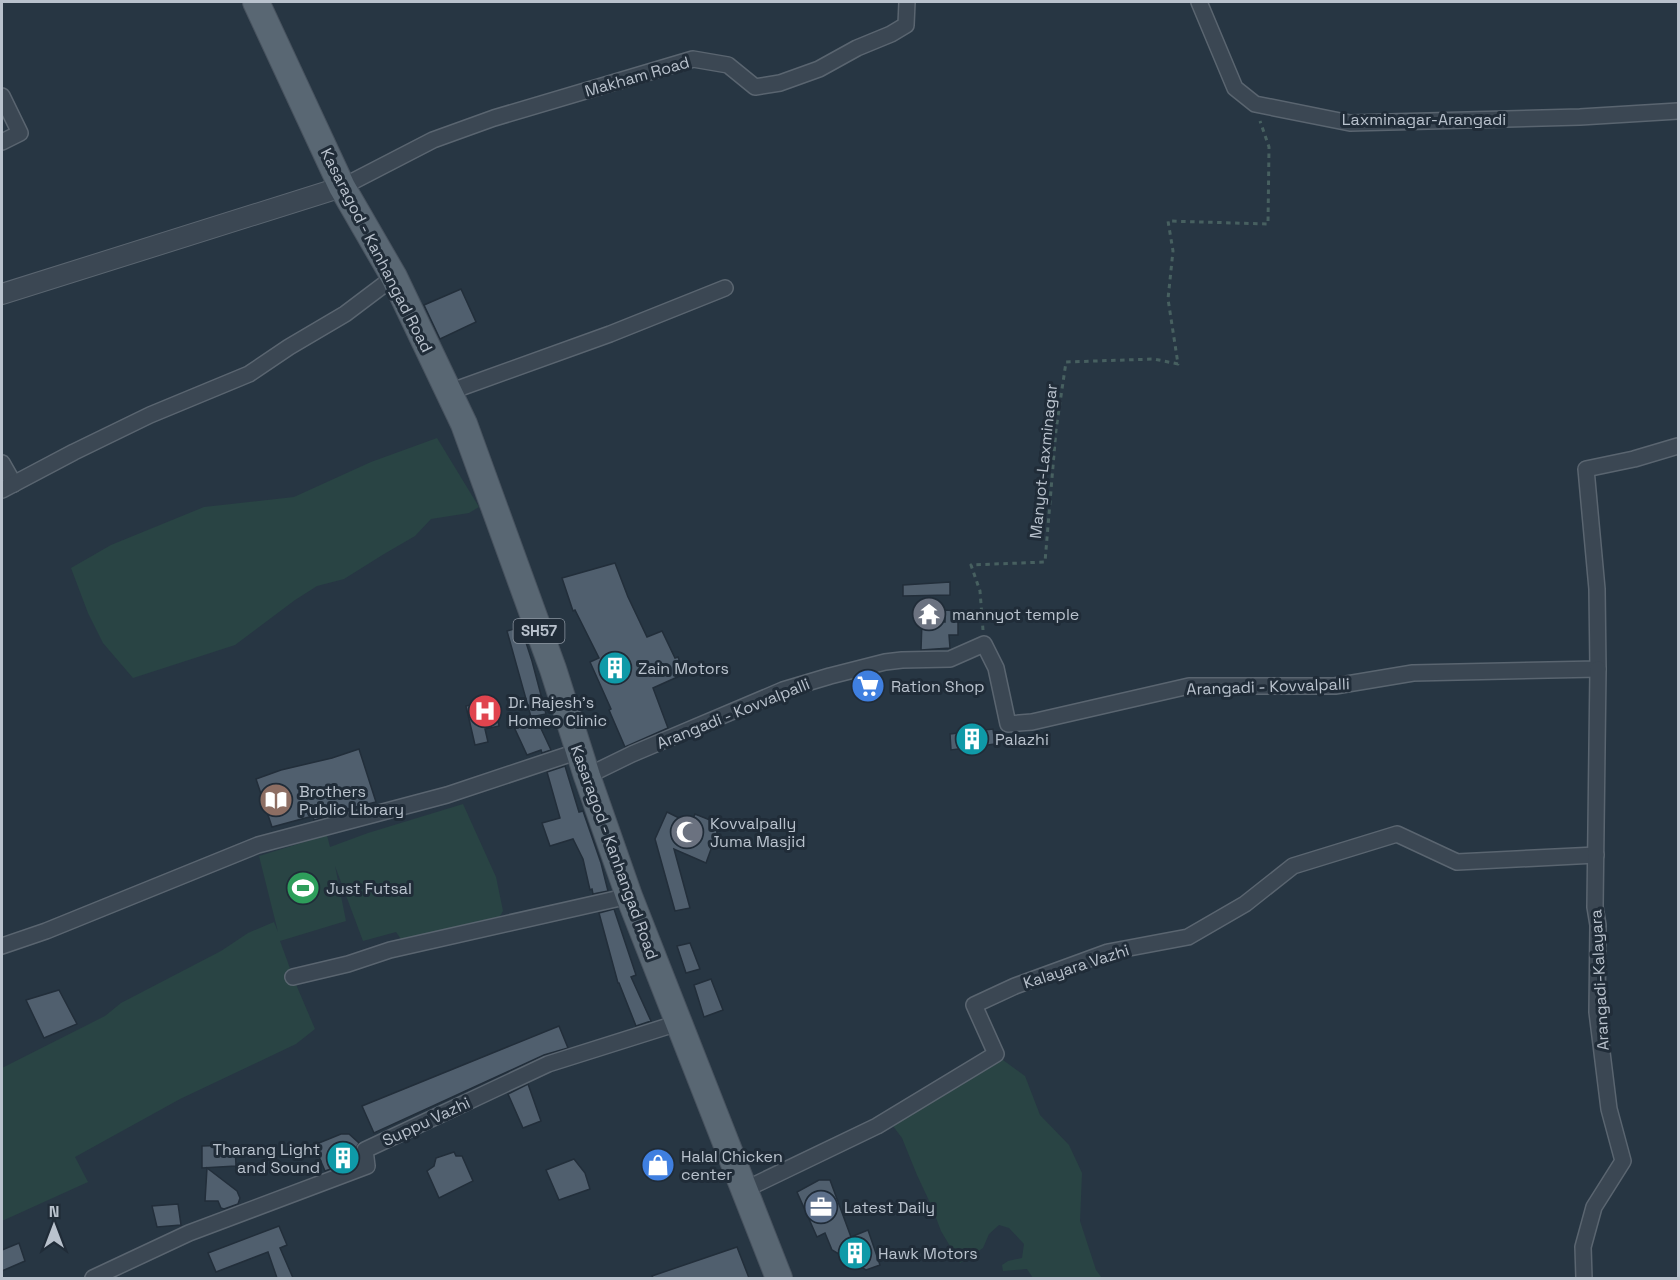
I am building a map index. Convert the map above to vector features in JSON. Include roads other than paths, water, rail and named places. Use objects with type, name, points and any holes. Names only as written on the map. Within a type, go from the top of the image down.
[{"type":"main road","name":"Kasaragod - Kanhangad Road","points":[[256,2],[342,187],[394,277],[464,424],[553,669],[586,776],[629,896],[779,1278]]},
{"type":"street","name":"Makham Road","points":[[342,187],[433,140],[473,125],[693,59],[728,65],[754,87],[780,83],[819,69],[906,25],[907,2]]},
{"type":"street","name":"Laxminagar-Arangadi","points":[[1199,2],[1235,88],[1255,104],[1350,123],[1581,117],[1678,111]]},
{"type":"street","points":[[2,96],[20,133],[2,142]]},
{"type":"street","points":[[2,294],[342,187]]},
{"type":"street","points":[[2,463],[8,487],[150,416],[249,374],[345,314],[394,277]]},
{"type":"street","points":[[449,392],[599,338],[725,288]]},
{"type":"street","points":[[1598,669],[1597,589],[1586,469],[1634,459],[1678,446]]},
{"type":"street","name":"Arangadi - Kovvalpalli","points":[[586,776],[783,690],[885,662],[950,659],[984,644],[996,668],[1008,724],[1032,722],[1189,686],[1335,686],[1413,673],[1598,669]]},
{"type":"street","name":"Arangadi-Kalayara","points":[[1584,1278],[1583,1247],[1594,1207],[1623,1161],[1609,1109],[1597,1012],[1598,925],[1595,907],[1598,669]]},
{"type":"street","points":[[2,946],[46,931],[258,844],[447,795],[579,751]]},
{"type":"street","name":"Kalayara Vazhi","points":[[744,1190],[877,1126],[996,1054],[974,1005],[1016,986],[1108,952],[1188,937],[1245,904],[1293,866],[1396,834],[1457,862],[1596,855]]},
{"type":"street","points":[[293,977],[348,964],[390,950],[629,896]]},
{"type":"street","name":"Suppu Vazhi","points":[[93,1278],[189,1233],[367,1166],[365,1150],[548,1064],[678,1023]]},
{"type":"place","name":"mannyot temple","points":[[929,614]]},
{"type":"place","name":"Zain Motors","points":[[615,668]]},
{"type":"place","name":"Ration Shop","points":[[868,686]]},
{"type":"place","name":"Dr. Rajesh's Homeo Clinic","points":[[485,711]]},
{"type":"place","name":"Palazhi","points":[[972,739]]},
{"type":"place","name":"Brothers Public Library","points":[[276,800]]},
{"type":"place","name":"Kovvalpally Juma Masjid","points":[[687,832]]},
{"type":"place","name":"Just Futsal","points":[[303,888]]},
{"type":"place","name":"Tharang Light and Sound","points":[[343,1158]]},
{"type":"place","name":"Halal Chicken center","points":[[658,1165]]},
{"type":"place","name":"Latest Daily","points":[[821,1207]]},
{"type":"place","name":"Hawk Motors","points":[[855,1253]]}]
